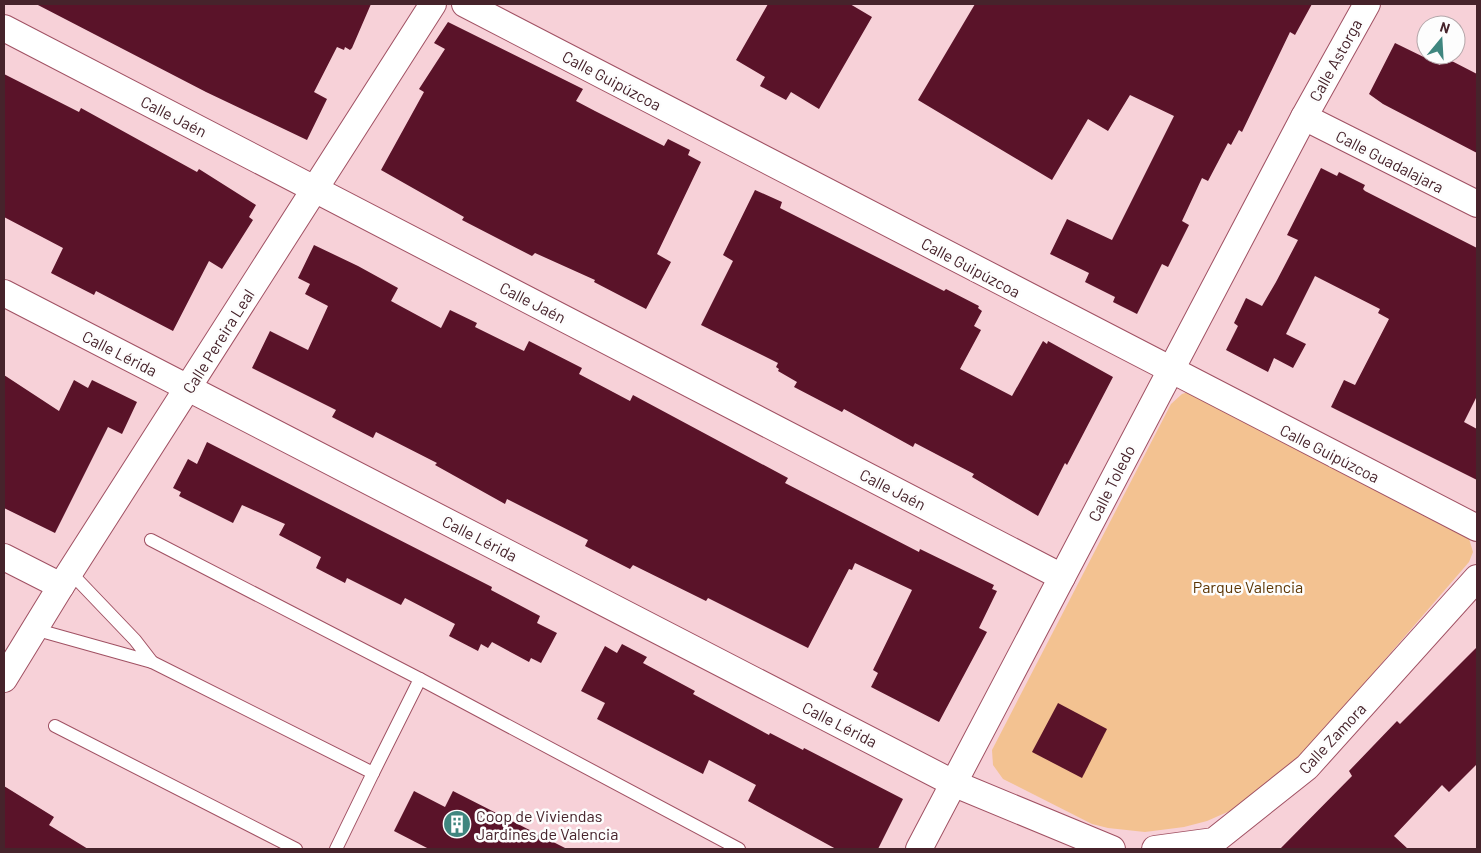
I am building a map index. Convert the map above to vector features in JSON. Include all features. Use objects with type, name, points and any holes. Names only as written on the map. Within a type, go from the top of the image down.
[{"type":"street","name":"Calle Pereira Leal","points":[[4,679],[65,579],[433,4]]},
{"type":"street","name":"Calle Guipúzcoa","points":[[465,4],[1169,371],[1477,528]]},
{"type":"street","name":"Calle Astorga","points":[[1304,117],[1367,4]]},
{"type":"street","name":"Calle Jaén","points":[[4,28],[1062,577]]},
{"type":"street","name":"Calle Toledo","points":[[919,849],[955,784],[1169,371],[1304,117]]},
{"type":"street","name":"Calle Guadalajara","points":[[1304,117],[1477,204]]},
{"type":"street","name":"Calle Lérida","points":[[4,293],[955,784]]},
{"type":"street","points":[[4,558],[65,579]]},
{"type":"street","name":"Calle Zamora","points":[[1155,849],[1214,841],[1307,767],[1477,578]]},
{"type":"street","points":[[955,784],[1112,849]]},
{"type":"lane","points":[[151,540],[420,679],[739,849]]},
{"type":"lane","points":[[65,579],[134,640],[152,662]]},
{"type":"lane","points":[[34,630],[152,662],[373,773]]},
{"type":"lane","points":[[336,849],[420,679]]},
{"type":"lane","points":[[55,726],[296,849]]},
{"type":"green space","name":"Parque Valencia","points":[[1191,391],[1467,532],[1473,552],[1469,562],[1293,766],[1232,810],[1207,821],[1184,827],[1145,832],[1108,828],[1092,824],[1003,779],[993,765],[992,750],[1171,404],[1182,394]]},
{"type":"building","points":[[36,4],[371,4],[352,48],[350,50],[345,47],[344,50],[337,47],[314,92],[327,99],[307,140],[206,92]]},
{"type":"building","points":[[768,4],[850,4],[872,17],[819,109],[791,92],[786,100],[760,86],[765,77],[736,60]]},
{"type":"building","points":[[975,4],[1312,4],[1295,35],[1290,32],[1242,132],[1239,130],[1231,145],[1228,143],[1208,181],[1202,178],[1182,221],[1189,225],[1168,267],[1162,264],[1137,314],[1113,302],[1115,297],[1085,282],[1089,273],[1050,254],[1067,219],[1112,240],[1174,116],[1130,95],[1108,131],[1088,119],[1052,180],[918,100]]},
{"type":"building","points":[[448,22],[583,89],[576,101],[664,146],[668,139],[690,150],[688,155],[701,162],[657,254],[671,262],[646,309],[594,282],[595,280],[535,253],[532,256],[462,220],[464,217],[381,170],[424,92],[419,89],[445,49],[434,43]]},
{"type":"building","points":[[1395,43],[1416,53],[1416,65],[1460,65],[1477,74],[1477,153],[1383,104],[1369,94]]},
{"type":"building","points":[[4,74],[79,112],[81,108],[197,172],[199,169],[256,205],[249,217],[253,220],[222,269],[209,261],[173,331],[96,291],[94,295],[51,273],[63,248],[4,217]]},
{"type":"building","points":[[1321,168],[1337,176],[1339,172],[1365,185],[1363,189],[1365,191],[1477,248],[1477,396],[1464,422],[1477,429],[1477,480],[1331,407],[1344,380],[1355,385],[1389,319],[1378,313],[1380,309],[1315,276],[1286,334],[1306,344],[1293,368],[1274,358],[1268,372],[1226,350],[1238,326],[1234,323],[1246,298],[1262,306],[1298,240],[1287,235]]},
{"type":"building","points":[[755,190],[782,202],[780,208],[944,291],[946,289],[979,306],[978,308],[982,311],[974,326],[981,330],[960,369],[1012,396],[1043,341],[1047,344],[1048,341],[1113,377],[1038,516],[972,477],[974,474],[915,443],[913,447],[844,409],[842,412],[794,387],[797,382],[778,371],[779,369],[776,367],[778,363],[701,325],[733,261],[723,255]]},
{"type":"building","points":[[314,245],[398,288],[391,301],[441,328],[450,310],[477,323],[475,327],[524,351],[529,341],[582,368],[579,374],[630,401],[633,395],[788,478],[785,483],[919,552],[920,549],[994,585],[992,589],[997,591],[979,628],[987,632],[939,722],[871,687],[878,673],[873,670],[912,590],[855,563],[852,570],[849,569],[808,648],[708,598],[706,601],[633,565],[630,569],[585,546],[588,540],[507,499],[505,504],[435,465],[437,463],[376,432],[373,438],[332,417],[336,410],[252,368],[270,331],[308,350],[328,306],[305,294],[310,284],[298,278]]},
{"type":"building","points":[[4,375],[59,411],[74,380],[88,388],[92,380],[137,402],[122,434],[108,427],[55,533],[4,508]]},
{"type":"building","points":[[207,442],[492,587],[491,590],[540,616],[537,623],[557,633],[541,663],[531,658],[529,662],[492,642],[488,648],[481,644],[478,651],[449,636],[455,624],[405,598],[401,605],[347,578],[345,583],[316,568],[321,557],[279,535],[285,524],[242,505],[233,523],[179,496],[181,492],[173,488],[188,459],[197,464]]},
{"type":"building","points":[[622,644],[647,657],[643,663],[695,691],[693,694],[769,735],[770,733],[803,750],[804,748],[903,799],[878,849],[836,849],[748,801],[756,785],[709,760],[703,774],[597,719],[605,703],[581,691],[605,646],[617,653]]},
{"type":"building","points":[[1477,647],[1477,764],[1449,792],[1442,785],[1394,836],[1408,849],[1280,849],[1352,776],[1349,771],[1397,721],[1400,724]]},
{"type":"building","points":[[1058,703],[1107,729],[1082,778],[1032,752]]},
{"type":"building","points":[[4,786],[54,817],[49,825],[88,849],[4,849]]},
{"type":"building","name":"Coop de Viviendas Jardines de Valencia","points":[[414,791],[445,807],[453,791],[567,849],[429,849],[394,831]]},
{"type":"place","name":"Coop de Viviendas Jardines de Valencia","points":[[457,824]]}]
